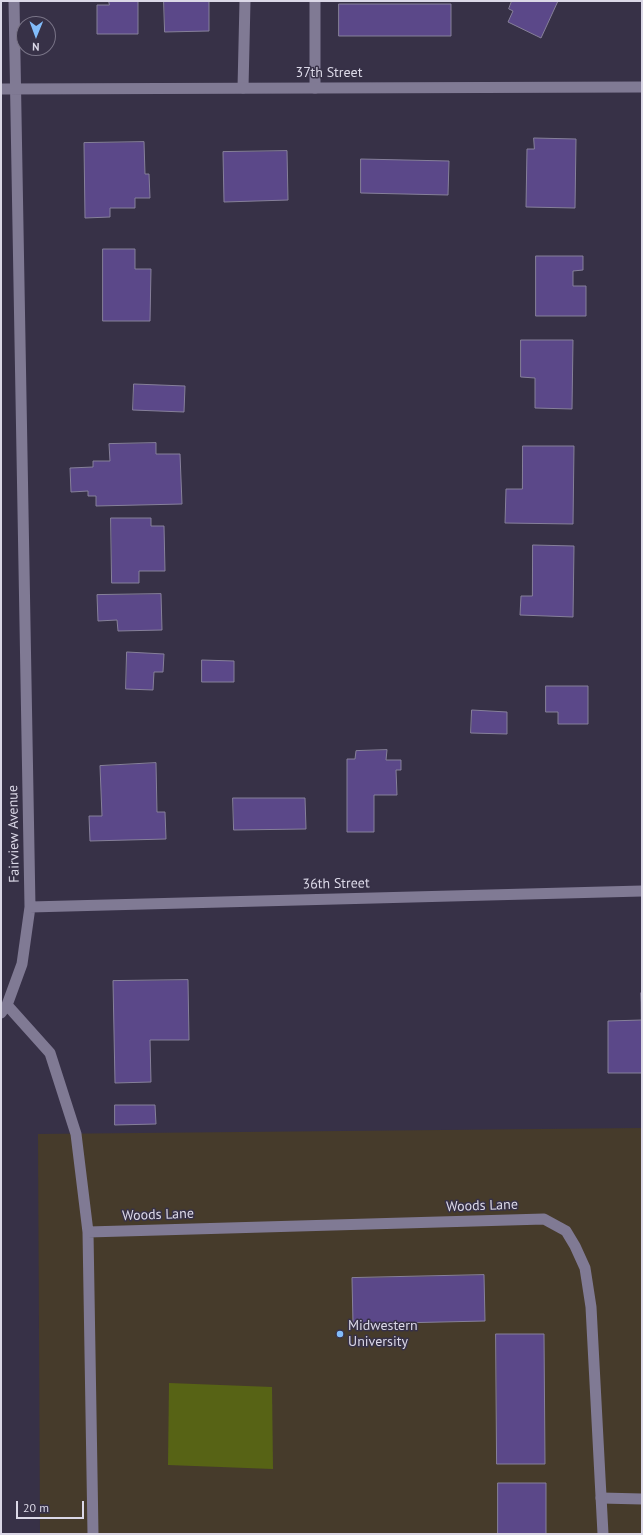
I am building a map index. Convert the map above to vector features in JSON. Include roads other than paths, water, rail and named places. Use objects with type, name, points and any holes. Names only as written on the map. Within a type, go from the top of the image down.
[{"type":"street","name":"Fairview Avenue","points":[[4,1009],[22,964],[30,907],[14,1]]},
{"type":"street","points":[[243,88],[245,1]]},
{"type":"street","points":[[315,1],[315,88]]},
{"type":"street","name":"37th Street","points":[[1,89],[642,87]]},
{"type":"street","name":"36th Street","points":[[30,907],[642,892]]},
{"type":"street","points":[[4,1009],[50,1053],[76,1134],[88,1232],[93,1534]]},
{"type":"street","name":"Woods Lane","points":[[88,1232],[544,1219],[566,1231],[576,1246],[585,1268],[591,1307],[603,1534]]},
{"type":"street","points":[[601,1498],[642,1499]]},
{"type":"place","name":"Midwestern University","points":[[340,1334]]}]
